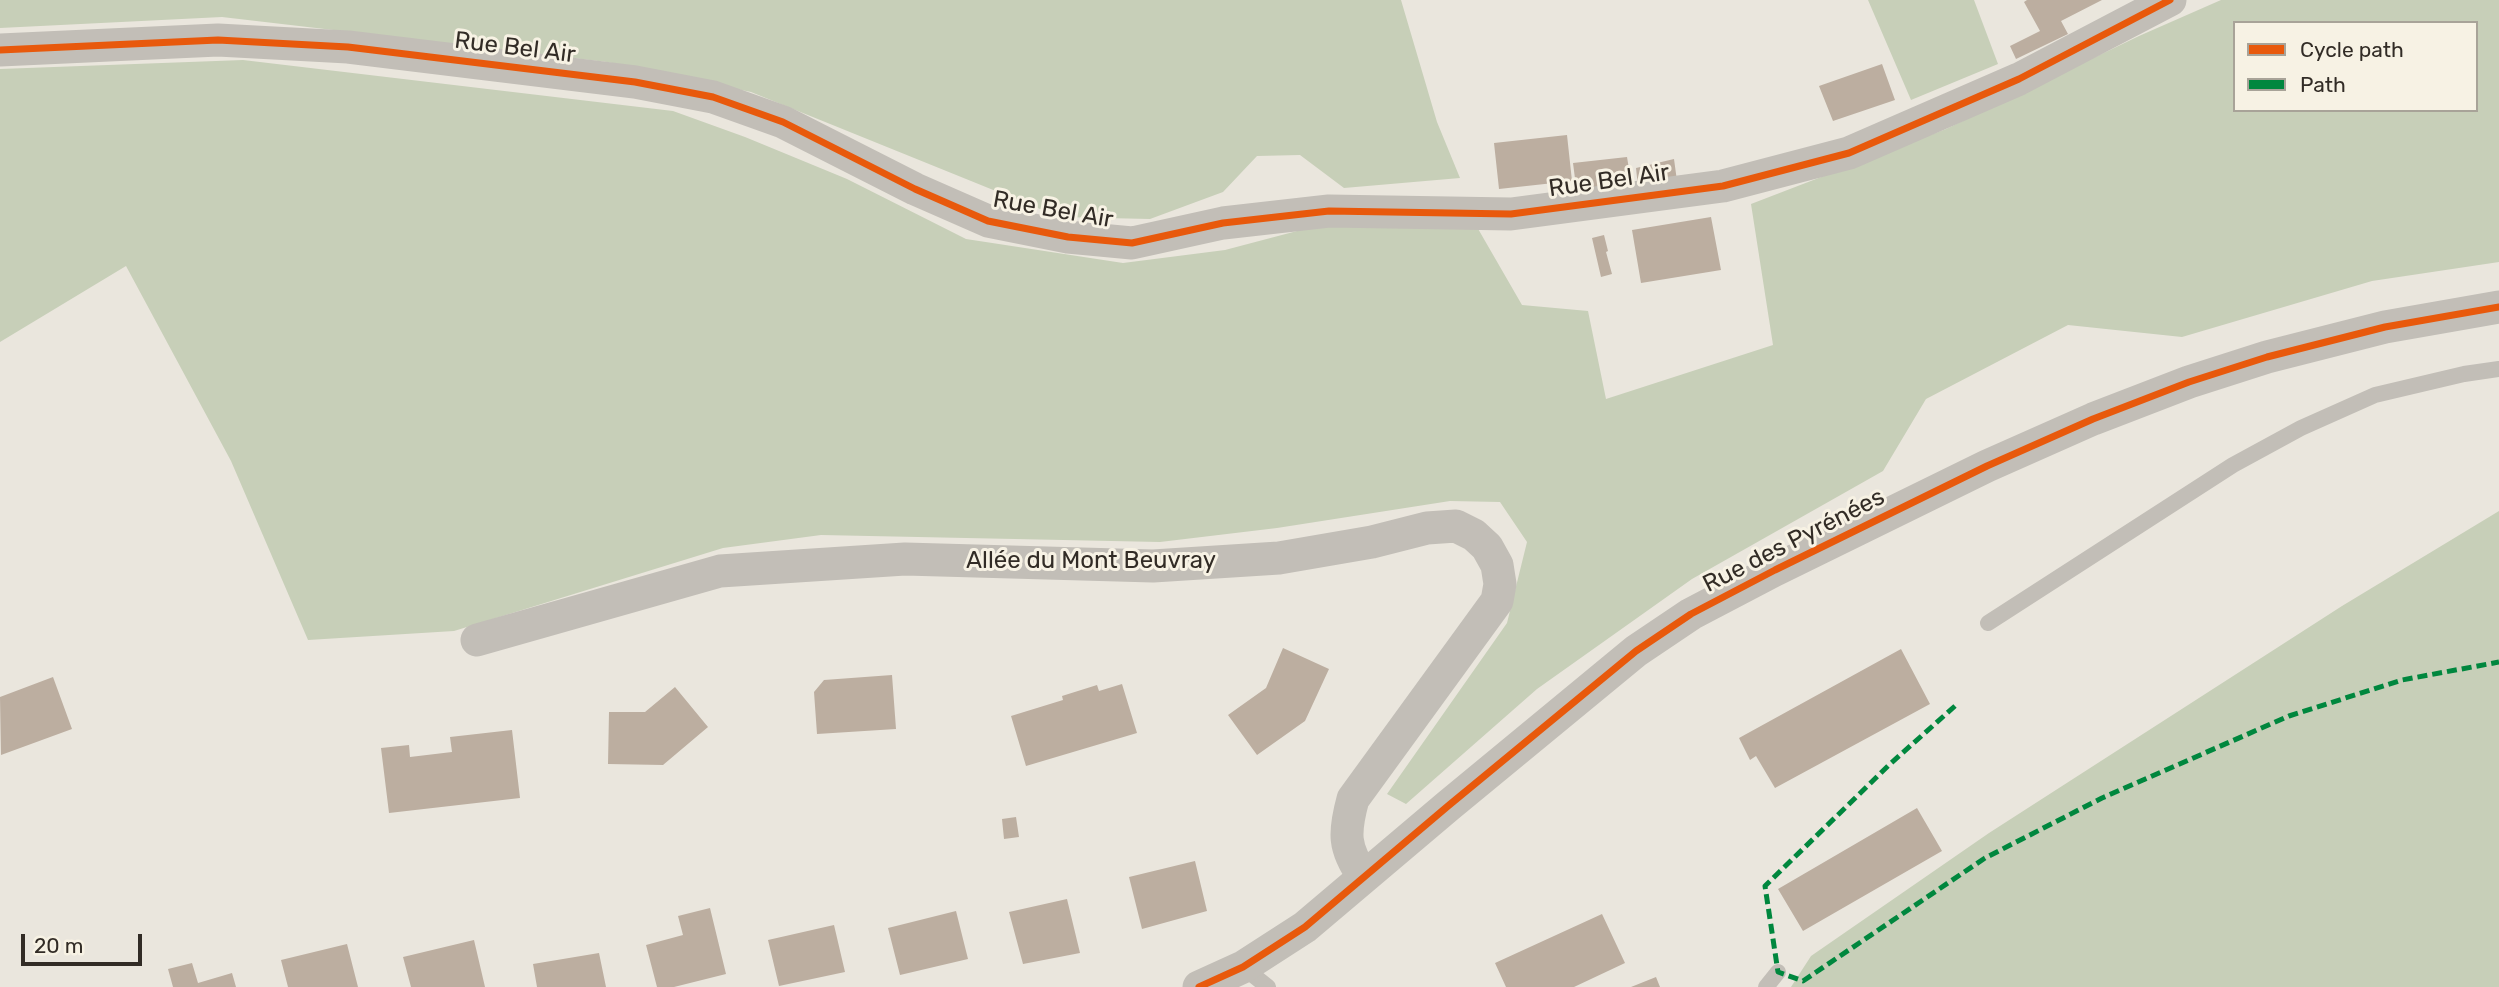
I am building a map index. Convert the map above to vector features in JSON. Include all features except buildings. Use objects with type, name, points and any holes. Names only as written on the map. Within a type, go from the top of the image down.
[{"type":"street","name":"Rue Bel Air","points":[[0,50],[218,40],[348,47],[635,82],[713,97],[783,122],[915,189],[988,220],[1068,237],[1132,243],[1223,223],[1329,211],[1511,214],[1723,186],[1849,153],[2019,79],[2170,0]]},
{"type":"street","name":"Rue des Pyrénées","points":[[1199,987],[1255,977],[1306,927],[1364,877],[1636,651],[1691,614],[1987,466],[2093,419],[2267,357],[2385,327],[2499,307]]},
{"type":"street","name":"Allée du Mont Beuvray","points":[[477,640],[720,571],[905,559],[1153,566],[1279,558],[1372,542],[1427,528],[1457,526],[1474,535],[1487,547],[1497,565],[1500,584],[1497,601],[1353,799],[1346,823],[1347,845],[1351,860],[1364,877]]},
{"type":"lane","points":[[1988,623],[2234,465],[2301,428],[2375,395],[2464,374],[2499,369]]},
{"type":"lane","points":[[1766,987],[1778,972]]},
{"type":"green space","points":[[0,0],[1401,0],[1437,122],[1460,178],[1344,188],[1300,155],[1257,156],[1223,192],[1150,219],[1060,217],[751,92],[607,62],[222,17],[0,28]]},
{"type":"green space","points":[[1868,0],[1974,0],[1998,64],[1911,100]]},
{"type":"green space","points":[[2221,0],[2499,0],[2499,262],[2372,281],[2182,337],[2068,325],[1926,399],[1883,471],[1692,579],[1537,689],[1406,804],[1387,794],[1507,623],[1527,542],[1500,502],[1450,501],[1277,528],[1160,542],[821,535],[723,548],[454,631],[308,640],[231,461],[126,266],[0,342],[0,69],[243,60],[673,111],[847,179],[966,239],[1123,263],[1225,250],[1316,226],[1477,227],[1522,305],[1588,311],[1606,399],[1773,345],[1751,204],[1946,129],[2139,36]]},
{"type":"green space","points":[[2499,511],[2499,987],[1791,987],[1811,956],[1989,833],[2342,606]]},
{"type":"marked path","points":[[1955,706],[1889,765],[1765,886],[1778,972],[1803,981],[1985,858],[2102,798],[2289,716],[2402,680],[2499,662]]},
{"type":"cycle path","points":[[0,50],[218,40],[348,47],[635,82],[713,97],[783,122],[915,189],[988,221],[1068,237],[1132,243],[1223,223],[1329,211],[1511,214],[1723,186],[1849,153],[2019,79],[2170,0]]},
{"type":"cycle path","points":[[1199,987],[1243,967],[1305,927],[1636,651],[1691,614],[1775,570],[1987,466],[2093,419],[2189,382],[2267,357],[2385,327],[2499,307]]}]
